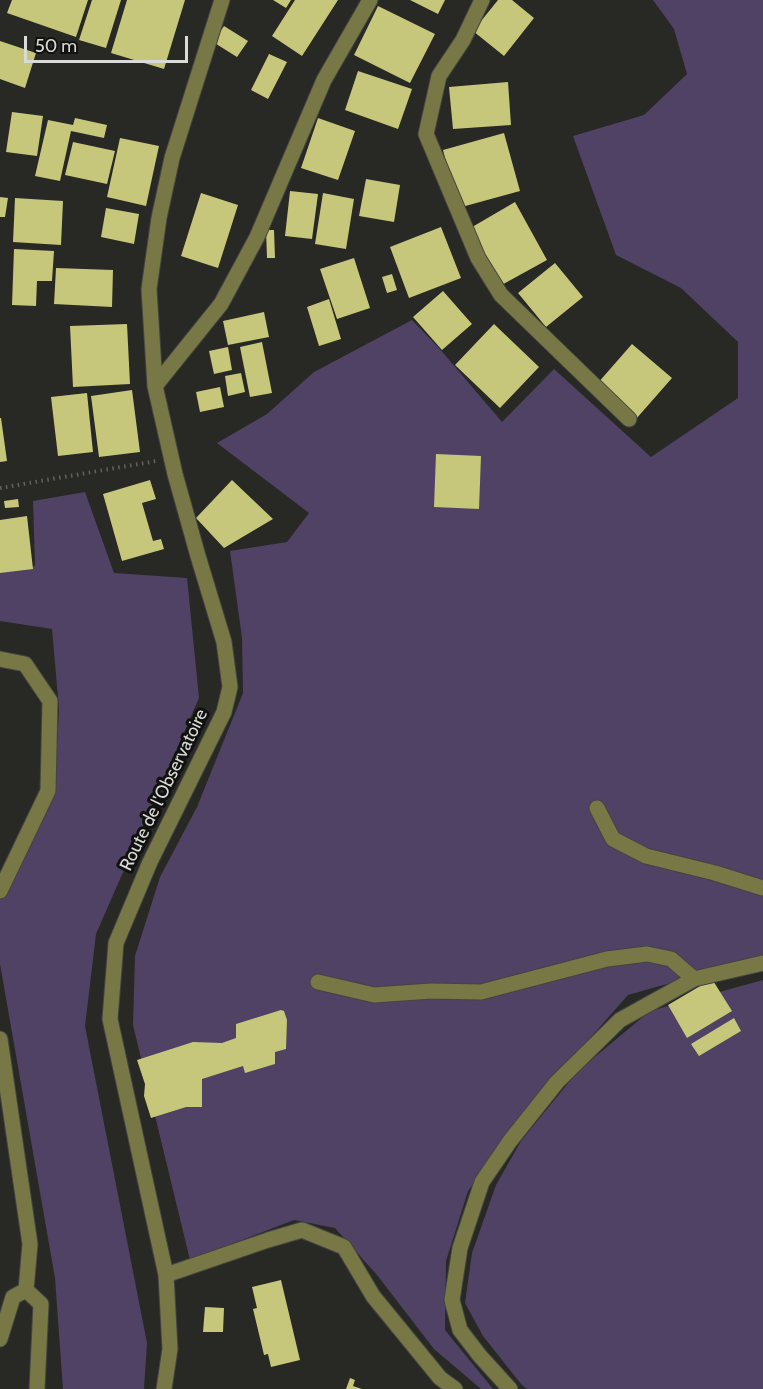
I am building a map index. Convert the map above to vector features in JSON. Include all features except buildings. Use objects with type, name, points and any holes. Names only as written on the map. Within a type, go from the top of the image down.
[{"type":"street","name":"Route de l'Observatoire","points":[[164,1389],[170,1349],[166,1275],[110,1019],[116,943],[150,862],[224,712],[230,687],[224,642],[172,459],[155,386],[149,289],[159,218],[172,158],[222,0]]},
{"type":"street","points":[[155,386],[222,304],[257,237],[324,80],[370,0]]},
{"type":"street","points":[[482,0],[463,40],[439,76],[426,134],[478,258],[501,295],[629,419]]},
{"type":"street","points":[[0,659],[25,664],[50,701],[48,792],[0,891]]},
{"type":"street","points":[[597,807],[613,839],[646,856],[715,873],[763,888]]},
{"type":"street","points":[[318,982],[374,995],[431,991],[481,992],[607,959],[647,954],[671,959],[694,979]]},
{"type":"street","points":[[510,1389],[460,1330],[452,1300],[460,1248],[482,1182],[510,1141],[557,1083],[620,1020],[694,979],[763,963]]},
{"type":"street","points":[[0,1039],[30,1244],[26,1290]]},
{"type":"street","points":[[166,1275],[302,1230],[344,1247],[374,1296],[440,1378],[455,1389]]},
{"type":"street","points":[[0,1339],[12,1297],[26,1290]]},
{"type":"street","points":[[26,1290],[41,1304],[37,1389]]},
{"type":"path","points":[[0,488],[172,459]]},
{"type":"shaded area","points":[[653,0],[763,0],[763,957],[628,995],[516,1122],[468,1191],[446,1261],[445,1330],[493,1389],[481,1389],[434,1349],[377,1275],[335,1228],[294,1220],[190,1260],[133,1025],[135,956],[160,877],[197,807],[243,693],[242,638],[230,551],[287,542],[309,513],[217,443],[267,414],[314,372],[412,320],[502,422],[554,369],[651,457],[738,398],[738,342],[681,288],[616,255],[573,136],[644,115],[687,74],[674,29]]},
{"type":"shaded area","points":[[85,492],[114,573],[187,578],[199,698],[96,934],[85,1026],[147,1343],[144,1389],[63,1389],[55,1278],[0,964],[0,896],[57,745],[59,709],[52,629],[0,621],[0,573],[35,566],[33,501]]},
{"type":"shaded area","points":[[763,980],[763,1389],[527,1389],[483,1336],[465,1303],[472,1253],[496,1185],[521,1141],[578,1071],[650,1011]]}]
